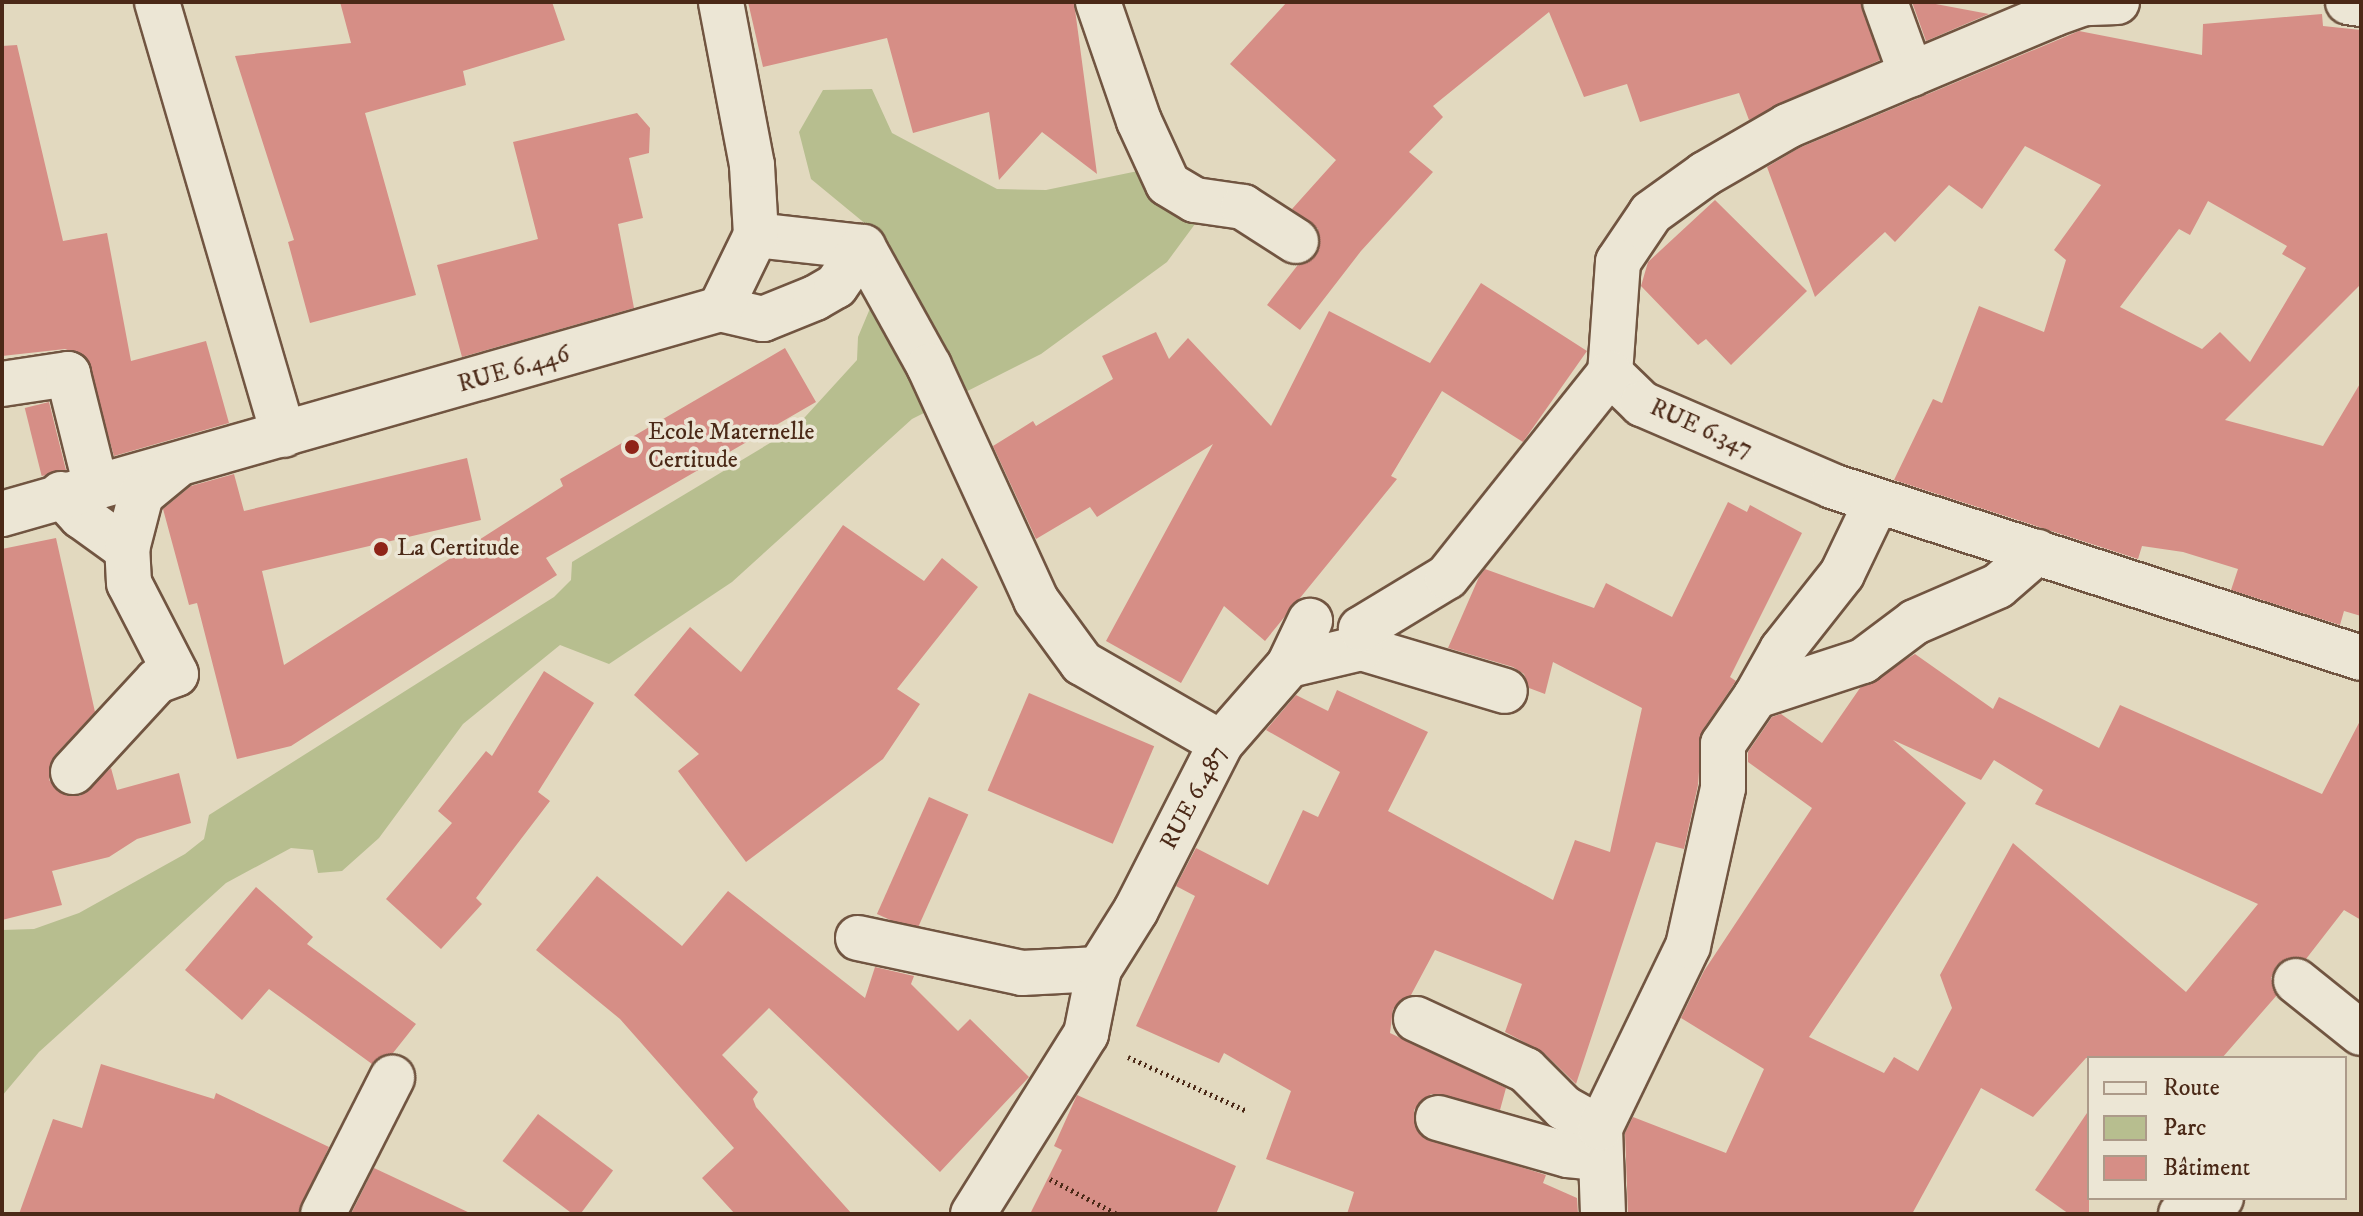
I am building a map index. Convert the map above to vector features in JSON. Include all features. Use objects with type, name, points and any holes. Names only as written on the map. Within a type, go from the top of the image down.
[{"type":"street","points":[[157,2],[284,435]]},
{"type":"street","points":[[721,2],[752,165],[756,235],[720,309],[763,319],[815,298],[836,286],[863,247]]},
{"type":"street","points":[[1098,2],[1139,121],[1168,184],[1195,200],[1243,207],[1296,241]]},
{"type":"street","points":[[1885,2],[1911,74]]},
{"type":"street","points":[[1361,648],[1361,629],[1447,577],[1610,373],[1618,262],[1651,213],[1705,174],[1788,126],[2054,14],[2084,3],[2117,2]]},
{"type":"street","points":[[2348,2],[2361,4]]},
{"type":"street","points":[[756,235],[863,247]]},
{"type":"street","points":[[756,235],[815,298]]},
{"type":"street","points":[[863,247],[929,366],[1045,613],[1082,663],[1221,743]]},
{"type":"street","name":"RUE 6.446","points":[[2,514],[720,309]]},
{"type":"street","name":"RUE 6.347","points":[[1610,373],[1642,404],[1877,501],[2361,658]]},
{"type":"street","points":[[2,384],[68,374],[81,516],[127,549]]},
{"type":"street","points":[[73,772],[157,681],[176,674],[129,583],[127,549],[141,495],[177,466]]},
{"type":"street","points":[[1603,1214],[1599,1143],[1688,946],[1723,788],[1723,744],[1756,696],[1782,650],[1842,574],[1877,501]]},
{"type":"street","points":[[1756,696],[1863,661],[1915,622],[1998,586],[2037,552]]},
{"type":"street","name":"RUE 6.487","points":[[973,1214],[1005,1157],[1086,1034],[1099,969],[1136,910],[1221,743],[1289,665],[1310,621]]},
{"type":"street","points":[[1289,665],[1361,648],[1505,691]]},
{"type":"street","points":[[858,938],[1022,973],[1099,969]]},
{"type":"street","points":[[2296,981],[2361,1034],[2346,1056]]},
{"type":"street","points":[[1416,1019],[1526,1070],[1599,1143]]},
{"type":"street","points":[[323,1214],[392,1078]]},
{"type":"street","points":[[1438,1118],[1568,1155],[1599,1143]]},
{"type":"street","points":[[2181,1214],[2216,1200]]},
{"type":"path","points":[[1119,1053],[1247,1111]]},
{"type":"path","points":[[1005,1157],[1117,1214]]},
{"type":"green space","points":[[872,89],[892,133],[997,189],[1046,190],[1167,165],[1195,200],[1195,224],[1167,262],[1041,354],[912,419],[732,582],[609,664],[560,645],[463,724],[379,838],[342,871],[318,873],[313,850],[291,848],[226,883],[39,1052],[2,1096],[2,930],[34,929],[79,913],[185,854],[204,839],[209,815],[554,597],[571,580],[572,562],[795,428],[857,360],[858,337],[887,268],[890,244],[811,179],[799,132],[823,90]]},
{"type":"building","points":[[340,2],[552,2],[565,40],[463,71],[466,85],[365,113],[416,295],[310,323],[288,242],[294,240],[235,56],[351,43]]},
{"type":"building","points":[[748,2],[1074,2],[1097,174],[1042,132],[999,180],[989,112],[913,133],[887,38],[763,67]]},
{"type":"building","points":[[1287,2],[1861,2],[1880,60],[1749,120],[1739,93],[1640,122],[1627,84],[1584,97],[1549,12],[1433,106],[1443,117],[1409,152],[1433,172],[1361,251],[1300,330],[1267,305],[1297,266],[1317,254],[1318,229],[1292,209],[1336,160],[1230,64]]},
{"type":"building","points":[[1912,2],[1925,2],[1989,14],[1926,41]]},
{"type":"building","points":[[2322,14],[2323,26],[2361,30],[2361,284],[2225,420],[2323,446],[2361,382],[2361,616],[2344,611],[2340,625],[2231,590],[2238,569],[2183,552],[2142,546],[2138,559],[1894,480],[1933,399],[1942,403],[1979,306],[2044,332],[2066,260],[2054,250],[2101,185],[2025,146],[1982,209],[1949,185],[1895,242],[1885,232],[1815,297],[1767,167],[1799,148],[2079,31],[2202,55],[2203,24]],"holes":[[[2208,201],[2287,246],[2282,254],[2306,268],[2250,362],[2220,332],[2202,349],[2120,307],[2179,229],[2190,235]]]},
{"type":"building","points":[[17,45],[63,241],[107,233],[131,361],[206,341],[229,423],[114,456],[86,357],[65,349],[2,356],[2,46]]},
{"type":"building","points":[[637,113],[650,128],[649,153],[629,158],[643,218],[618,224],[634,308],[462,357],[437,265],[538,239],[513,142]]},
{"type":"building","points":[[1715,200],[1807,291],[1731,365],[1706,339],[1698,345],[1641,286],[1648,262]]},
{"type":"building","points":[[1481,283],[1587,351],[1523,442],[1442,391],[1391,476],[1397,479],[1265,641],[1224,606],[1181,683],[1106,641],[1213,444],[1097,517],[1090,507],[1036,539],[993,446],[1033,421],[1036,426],[1113,379],[1102,356],[1156,332],[1169,359],[1188,338],[1271,426],[1329,311],[1430,363]]},
{"type":"building","points":[[785,348],[816,402],[546,558],[557,575],[291,746],[237,759],[197,603],[189,605],[163,509],[191,486],[234,474],[244,511],[467,458],[481,520],[262,571],[284,665],[563,486],[560,479]]},
{"type":"building","points":[[49,402],[66,470],[42,476],[25,408]]},
{"type":"building","points":[[1728,502],[1747,512],[1750,505],[1802,533],[1730,677],[1736,681],[1702,731],[1698,785],[1684,849],[1656,842],[1576,1084],[1543,1052],[1505,1032],[1522,984],[1435,950],[1411,995],[1393,1009],[1390,1033],[1506,1088],[1500,1110],[1431,1094],[1414,1110],[1420,1135],[1546,1175],[1543,1183],[1577,1198],[1578,1214],[1347,1214],[1354,1192],[1266,1159],[1291,1091],[1224,1053],[1219,1063],[1136,1026],[1195,896],[1176,886],[1196,848],[1268,885],[1303,810],[1318,817],[1340,772],[1266,730],[1296,695],[1328,711],[1337,690],[1428,732],[1388,811],[1553,900],[1575,840],[1610,852],[1642,708],[1553,662],[1545,694],[1529,688],[1524,674],[1513,667],[1448,648],[1479,577],[1485,569],[1594,608],[1606,583],[1672,617]]},
{"type":"building","points":[[843,525],[924,581],[942,558],[978,587],[897,689],[920,704],[883,759],[746,862],[678,771],[699,754],[634,695],[690,627],[741,672]]},
{"type":"building","points":[[56,538],[95,712],[54,756],[49,780],[67,796],[80,796],[111,768],[117,790],[179,773],[191,823],[137,839],[109,857],[52,871],[62,905],[2,920],[2,549]]},
{"type":"building","points":[[1915,654],[1993,709],[1999,697],[2099,748],[2120,705],[2322,794],[2361,719],[2361,920],[2344,910],[2306,959],[2288,958],[2277,965],[2271,978],[2277,995],[2224,1056],[2087,1056],[2033,1117],[1981,1088],[1912,1214],[1628,1214],[1625,1133],[1633,1117],[1726,1153],[1764,1069],[1681,1018],[1704,971],[1812,808],[1748,762],[1748,752],[1772,717],[1781,714],[1822,743],[1860,688]],"holes":[[[1893,740],[1981,780],[1994,760],[2043,790],[2035,804],[2258,904],[2186,992],[2013,843],[1940,975],[1952,1008],[1918,1071],[1894,1057],[1884,1073],[1809,1037],[1966,803]]]},
{"type":"building","points":[[544,671],[594,703],[538,792],[550,801],[476,898],[482,904],[441,949],[386,899],[452,823],[438,811],[486,751],[492,756]]},
{"type":"building","points":[[1029,693],[1154,746],[1113,844],[988,791]]},
{"type":"building","points":[[929,797],[968,814],[916,931],[877,914]]},
{"type":"building","points":[[597,876],[682,946],[728,891],[865,998],[875,967],[914,976],[911,984],[958,1031],[970,1019],[1029,1077],[940,1172],[769,1008],[722,1055],[758,1092],[753,1099],[756,1107],[852,1214],[735,1214],[702,1178],[734,1148],[620,1019],[536,950]]},
{"type":"building","points":[[256,887],[313,937],[307,944],[416,1024],[393,1053],[372,1064],[269,989],[242,1020],[185,970]]},
{"type":"building","points":[[101,1064],[214,1099],[216,1093],[329,1147],[298,1214],[19,1214],[53,1119],[82,1128]]},
{"type":"building","points":[[1077,1095],[1236,1166],[1216,1214],[1030,1214],[1062,1150],[1054,1146]]},
{"type":"building","points":[[2087,1113],[2089,1214],[2069,1214],[2035,1190]]},
{"type":"building","points":[[538,1114],[613,1171],[580,1214],[573,1214],[502,1161]]},
{"type":"building","points":[[374,1168],[472,1214],[351,1214]]},
{"type":"place","name":"Ecole Maternelle Certitude","points":[[632,447]]},
{"type":"place","name":"La Certitude","points":[[381,549]]}]
